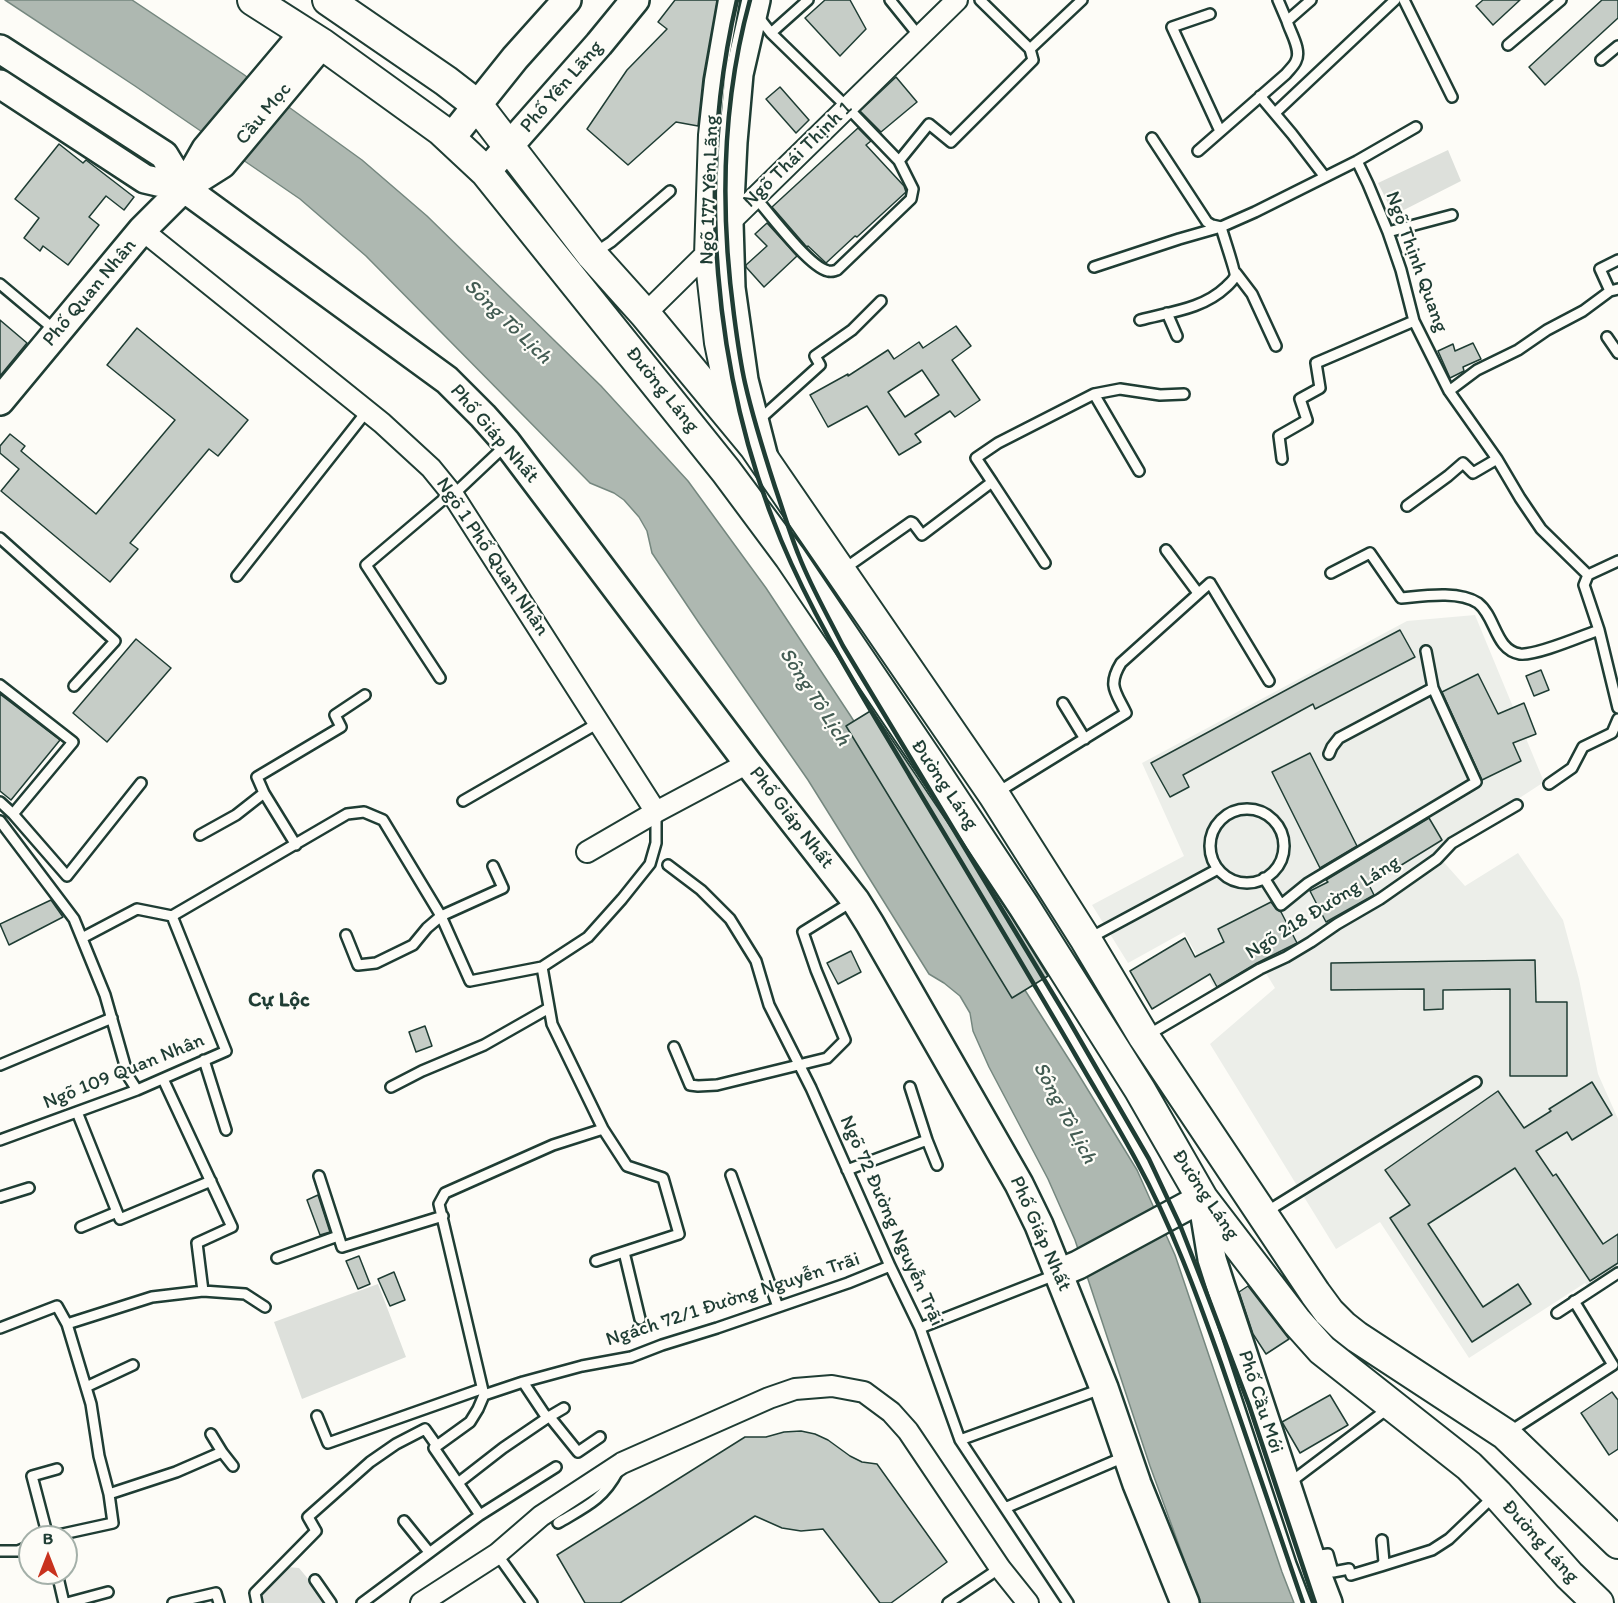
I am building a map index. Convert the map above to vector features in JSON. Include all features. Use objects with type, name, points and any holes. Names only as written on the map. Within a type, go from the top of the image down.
[{"type":"main road","name":"Đường Láng","points":[[253,0],[305,48],[451,138],[486,172],[726,471],[790,557],[1024,906],[1140,1090],[1202,1198],[1297,1322],[1322,1350],[1469,1466],[1569,1575],[1599,1603]]},
{"type":"main road","name":"Đường Láng","points":[[328,0],[477,105],[592,255],[742,420],[765,462],[994,795],[1086,940],[1144,1037],[1329,1312],[1357,1337],[1505,1434],[1618,1544]]},
{"type":"main road","points":[[451,138],[515,58],[567,0]]},
{"type":"main road","name":"Phố Yên Lãng","points":[[486,172],[635,0]]},
{"type":"main road","points":[[742,420],[744,380],[733,300],[729,223],[733,142],[747,4]]},
{"type":"main road","name":"Cầu Mọc","points":[[214,157],[305,48]]},
{"type":"main road","points":[[0,49],[164,155],[184,188]]},
{"type":"main road","points":[[0,85],[145,179],[184,188]]},
{"type":"main road","name":"Phố Quan Nhân","points":[[0,401],[142,230],[214,157]]},
{"type":"main road","name":"Phố Giáp Nhất","points":[[184,188],[447,380],[483,416],[507,443],[748,763],[855,900],[1019,1184],[1040,1225],[1068,1269],[1104,1388],[1153,1526],[1185,1603]]},
{"type":"main road","points":[[1024,906],[1053,889]]},
{"type":"main road","points":[[1068,1269],[1202,1198]]},
{"type":"main road","name":"Phố Cầu Mới","points":[[1202,1198],[1212,1259],[1310,1556],[1328,1603]]},
{"type":"main road","points":[[1469,1466],[1505,1434]]},
{"type":"street","name":"Ngõ Thái Thịnh 1","points":[[645,314],[705,255],[729,223],[957,0]]},
{"type":"street","name":"Ngõ 177 Yên Lãng","points":[[742,420],[715,343],[705,255],[709,135],[715,81],[747,4]]},
{"type":"street","name":"Ngõ 1 Phố Quan Nhân","points":[[142,230],[367,411],[431,468],[452,494],[656,812]]},
{"type":"street","points":[[587,852],[748,763]]},
{"type":"street","points":[[421,1603],[497,1554],[541,1516],[622,1463],[769,1398],[795,1389],[832,1386],[864,1392],[891,1412],[908,1431],[1000,1568],[1028,1603]]},
{"type":"lane","points":[[771,33],[808,0]]},
{"type":"lane","points":[[890,0],[919,36]]},
{"type":"lane","points":[[899,161],[929,124],[951,142],[1033,60],[1030,49],[980,0]]},
{"type":"lane","points":[[1030,49],[1082,0]]},
{"type":"lane","points":[[1198,151],[1296,63],[1297,48],[1278,0]]},
{"type":"lane","points":[[1287,21],[1311,0]]},
{"type":"lane","points":[[1275,113],[1395,0]]},
{"type":"lane","points":[[1404,0],[1452,97]]},
{"type":"lane","points":[[1508,45],[1561,0]]},
{"type":"lane","points":[[747,4],[771,33],[899,161],[913,189],[912,199],[833,272],[822,269],[801,252],[755,197]]},
{"type":"lane","points":[[1210,14],[1172,27],[1220,131]]},
{"type":"lane","points":[[1601,60],[1618,46]]},
{"type":"lane","points":[[1260,96],[1325,177]]},
{"type":"lane","points":[[1094,267],[1221,227],[1357,161],[1416,127]]},
{"type":"lane","points":[[1152,138],[1207,222],[1221,227]]},
{"type":"lane","name":"Ngõ Thịnh Quang","points":[[1357,161],[1388,232],[1401,270],[1414,321],[1449,391],[1497,459],[1541,529],[1588,575]]},
{"type":"lane","points":[[592,255],[611,242],[670,191]]},
{"type":"lane","points":[[1388,232],[1452,215]]},
{"type":"lane","points":[[1221,227],[1236,273],[1252,294],[1276,346]]},
{"type":"lane","points":[[1449,391],[1477,370],[1518,350],[1614,290],[1600,269],[1618,260]]},
{"type":"lane","points":[[1140,320],[1209,300],[1234,279],[1236,273]]},
{"type":"lane","points":[[0,284],[58,332]]},
{"type":"lane","points":[[742,420],[820,365],[815,356],[852,330],[880,301]]},
{"type":"lane","points":[[1167,313],[1177,336]]},
{"type":"lane","points":[[1282,459],[1279,436],[1307,420],[1300,399],[1320,388],[1316,363],[1414,321]]},
{"type":"lane","points":[[1607,337],[1618,353]]},
{"type":"lane","points":[[1045,563],[976,458],[998,443],[1094,394],[1120,389],[1160,395],[1184,394]]},
{"type":"lane","points":[[1094,394],[1139,471]]},
{"type":"lane","points":[[237,576],[367,411]]},
{"type":"lane","points":[[440,678],[366,565],[452,494],[507,443]]},
{"type":"lane","points":[[1407,506],[1463,463],[1473,473],[1497,459]]},
{"type":"lane","points":[[840,572],[911,522],[922,535],[992,482]]},
{"type":"lane","points":[[0,538],[115,641],[74,686]]},
{"type":"lane","points":[[1166,550],[1198,593]]},
{"type":"lane","points":[[1331,573],[1370,553],[1401,598],[1438,595],[1476,602],[1486,611],[1504,646],[1522,654],[1534,653],[1599,630]]},
{"type":"lane","points":[[1618,561],[1588,575],[1584,585],[1599,630],[1618,708]]},
{"type":"lane","points":[[994,795],[1126,713],[1113,688],[1115,673],[1121,663],[1210,583],[1269,681]]},
{"type":"lane","points":[[1264,878],[1281,905],[1308,883],[1476,782],[1433,688],[1426,651]]},
{"type":"lane","points":[[0,685],[73,742],[13,814]]},
{"type":"lane","points":[[1329,754],[1339,738],[1433,688]]},
{"type":"lane","points":[[296,845],[264,793],[257,777],[341,727],[335,715],[365,695]]},
{"type":"lane","points":[[1063,703],[1085,739]]},
{"type":"lane","points":[[1549,784],[1572,768],[1583,747],[1612,733],[1618,719]]},
{"type":"lane","points":[[464,801],[600,722]]},
{"type":"lane","points":[[0,802],[67,876],[141,783]]},
{"type":"lane","points":[[200,835],[236,815],[264,793]]},
{"type":"lane","name":"Ngõ 218 Đường Láng","points":[[1144,1037],[1260,969],[1286,957],[1380,899],[1437,859],[1452,843],[1516,805]]},
{"type":"lane","points":[[1236,810],[1260,811],[1278,826],[1283,837],[1284,849],[1281,861],[1274,871],[1252,882],[1239,882],[1227,877],[1218,869],[1209,846],[1211,834],[1225,815],[1236,810]]},
{"type":"lane","points":[[82,938],[137,909],[172,916],[347,814],[364,812],[383,820],[441,916],[470,981],[542,966],[588,937],[650,864],[656,843],[656,812]]},
{"type":"lane","points":[[0,821],[74,919],[105,995],[128,1076],[137,1090]]},
{"type":"lane","name":"Ngõ 72 Đường Nguyễn Trãi","points":[[668,865],[701,890],[730,919],[756,961],[769,1005],[799,1063],[920,1328],[960,1440],[1068,1603]]},
{"type":"lane","points":[[346,935],[358,965],[376,963],[413,945],[441,916],[503,888],[493,866]]},
{"type":"lane","points":[[1086,940],[1218,869]]},
{"type":"lane","points":[[674,1047],[690,1084],[698,1086],[717,1085],[826,1058],[844,1040],[804,932],[855,900]]},
{"type":"lane","name":"Ngõ 109 Quan Nhân","points":[[0,1140],[137,1090],[226,1051],[172,916]]},
{"type":"lane","points":[[542,966],[552,1024],[603,1129],[627,1166],[663,1178],[679,1234],[596,1261]]},
{"type":"lane","points":[[391,1087],[422,1071],[484,1045],[549,1008]]},
{"type":"lane","points":[[0,1065],[112,1018]]},
{"type":"lane","points":[[204,1060],[226,1130]]},
{"type":"lane","points":[[163,1078],[232,1227],[197,1243],[203,1291]]},
{"type":"lane","points":[[1262,1215],[1476,1082]]},
{"type":"lane","points":[[910,1087],[937,1165]]},
{"type":"lane","points":[[77,1112],[120,1219],[211,1181]]},
{"type":"lane","points":[[435,1447],[470,1422],[478,1409],[483,1392],[439,1204],[445,1193],[554,1145],[603,1129]]},
{"type":"lane","points":[[847,1170],[927,1140]]},
{"type":"lane","points":[[732,1175],[778,1307]]},
{"type":"lane","points":[[319,1176],[342,1248],[443,1216]]},
{"type":"lane","points":[[0,1197],[29,1188]]},
{"type":"lane","points":[[81,1227],[117,1212]]},
{"type":"lane","points":[[277,1258],[338,1236]]},
{"type":"lane","points":[[624,1252],[640,1319]]},
{"type":"lane","name":"Ngách 72/1 Đường Nguyễn Trãi","points":[[317,1416],[328,1443],[483,1392],[582,1366],[631,1357],[890,1266]]},
{"type":"lane","points":[[920,1328],[1068,1269]]},
{"type":"lane","points":[[1557,1313],[1618,1274]]},
{"type":"lane","points":[[67,1324],[152,1297],[203,1291],[245,1294],[265,1307]]},
{"type":"lane","points":[[1505,1434],[1613,1365],[1574,1301]]},
{"type":"lane","points":[[0,1329],[57,1306],[67,1324],[91,1404],[113,1523],[78,1531]]},
{"type":"lane","points":[[86,1387],[134,1365]]},
{"type":"lane","points":[[523,1382],[548,1417],[578,1452],[600,1437]]},
{"type":"lane","points":[[960,1440],[1104,1388]]},
{"type":"lane","points":[[1287,1485],[1392,1406]]},
{"type":"lane","points":[[458,1483],[548,1417],[564,1408]]},
{"type":"lane","points":[[257,1603],[255,1593],[316,1531],[308,1517],[370,1462],[396,1444],[425,1429],[480,1515]]},
{"type":"lane","points":[[211,1434],[233,1466]]},
{"type":"lane","points":[[109,1494],[176,1472],[222,1452]]},
{"type":"lane","points":[[1005,1508],[1128,1456]]},
{"type":"lane","points":[[558,1523],[598,1498],[610,1486],[622,1463]]},
{"type":"lane","points":[[362,1603],[480,1515],[556,1467]]},
{"type":"lane","points":[[46,1525],[32,1476],[57,1469]]},
{"type":"lane","points":[[1310,1556],[1328,1554],[1333,1572],[1349,1569],[1351,1575],[1432,1550],[1449,1539],[1497,1494]]},
{"type":"lane","points":[[404,1521],[429,1552]]},
{"type":"lane","points":[[1381,1566],[1384,1562],[1382,1540]]},
{"type":"lane","points":[[0,1551],[18,1551]]},
{"type":"lane","points":[[497,1554],[532,1603]]},
{"type":"lane","points":[[948,1603],[1000,1568]]},
{"type":"lane","points":[[315,1580],[331,1603]]},
{"type":"lane","points":[[61,1585],[66,1603],[108,1592]]},
{"type":"lane","points":[[173,1603],[216,1593],[219,1603]]},
{"type":"shaded area","points":[[1448,150],[1461,181],[1394,215],[1378,183]]},
{"type":"shaded area","points":[[1475,615],[1544,782],[1423,861],[1383,894],[1299,946],[1215,989],[1184,932],[1128,963],[1092,905],[1184,856],[1142,763],[1407,621]]},
{"type":"shaded area","points":[[1518,853],[1563,920],[1579,979],[1598,1074],[1618,1119],[1618,1269],[1589,1288],[1585,1283],[1469,1358],[1380,1222],[1336,1249],[1210,1044],[1275,988],[1264,970],[1441,859],[1465,886]]},
{"type":"shaded area","points":[[378,1284],[406,1357],[302,1399],[274,1322]]},
{"type":"shaded area","points":[[287,1567],[299,1568],[328,1603],[261,1603],[261,1593]]},
{"type":"water","name":"Sông Tô Lịch","points":[[5,0],[132,0],[243,74],[362,160],[427,216],[601,386],[688,481],[766,588],[850,715],[1137,1170],[1175,1255],[1294,1603],[1200,1603],[1150,1466],[1075,1240],[1048,1179],[989,1067],[973,1031],[970,1013],[960,996],[929,974],[808,780],[652,553],[647,531],[639,517],[624,500],[614,493],[590,483],[366,256],[300,199]]},
{"type":"building","points":[[675,0],[717,0],[703,79],[698,126],[676,122],[628,165],[587,129],[627,70],[667,29],[658,22]]},
{"type":"building","points":[[825,0],[850,0],[866,29],[840,56],[805,18]]},
{"type":"building","points":[[1483,0],[1520,0],[1493,25],[1476,6]]},
{"type":"building","points":[[1602,0],[1618,0],[1618,18],[1545,85],[1529,67]]},
{"type":"building","points":[[896,77],[917,102],[881,132],[860,111]]},
{"type":"building","points":[[780,87],[809,120],[796,133],[766,99]]},
{"type":"building","points":[[858,128],[871,141],[866,145],[904,186],[906,192],[826,263],[805,245],[772,207]]},
{"type":"building","points":[[59,144],[83,163],[86,160],[134,197],[124,210],[106,196],[89,217],[99,225],[68,265],[43,246],[40,251],[24,238],[39,218],[15,199]]},
{"type":"building","points":[[767,223],[797,256],[764,287],[746,265],[767,246],[755,234]]},
{"type":"building","points":[[0,320],[27,343],[0,376]]},
{"type":"building","points":[[956,326],[971,346],[952,360],[980,400],[955,417],[950,411],[915,434],[921,442],[899,455],[867,406],[828,427],[810,395],[848,374],[848,376],[888,350],[894,359],[919,342],[923,348]],"holes":[[[922,370],[939,395],[905,417],[888,392]]]},
{"type":"building","points":[[137,328],[248,420],[218,456],[209,449],[130,543],[138,549],[110,582],[1,491],[19,469],[0,453],[0,446],[10,434],[25,446],[21,451],[96,514],[175,420],[107,365]]},
{"type":"building","points":[[1473,343],[1481,359],[1463,367],[1464,371],[1450,378],[1438,351],[1453,344],[1455,351]]},
{"type":"building","points":[[1400,630],[1415,657],[1315,709],[1313,704],[1183,775],[1189,787],[1170,797],[1151,763]]},
{"type":"building","points":[[136,639],[171,668],[107,742],[73,713]]},
{"type":"building","points":[[1541,670],[1549,690],[1534,696],[1526,676]]},
{"type":"building","points":[[1478,674],[1498,714],[1524,703],[1536,734],[1513,743],[1521,761],[1482,780],[1442,692]]},
{"type":"building","points":[[0,694],[60,740],[11,800],[0,791]]},
{"type":"building","points":[[872,710],[1010,915],[1048,976],[1012,998],[846,726]]},
{"type":"building","points":[[1310,753],[1357,846],[1320,868],[1272,772]]},
{"type":"building","points":[[1429,818],[1442,840],[1369,885],[1374,895],[1326,922],[1310,891]]},
{"type":"building","points":[[51,900],[63,917],[9,945],[0,924]]},
{"type":"building","points":[[1271,902],[1281,912],[1297,943],[1217,987],[1210,974],[1152,1009],[1130,971],[1185,938],[1195,957],[1224,942],[1218,929]]},
{"type":"building","points":[[851,951],[861,972],[838,984],[827,963]]},
{"type":"building","points":[[1535,960],[1536,1002],[1567,1002],[1567,1076],[1510,1076],[1510,989],[1443,990],[1443,1009],[1424,1010],[1424,989],[1331,990],[1331,963]]},
{"type":"building","points":[[425,1026],[432,1046],[416,1052],[409,1032]]},
{"type":"building","points":[[1592,1082],[1612,1115],[1572,1140],[1567,1132],[1536,1151],[1553,1176],[1556,1174],[1603,1244],[1618,1234],[1618,1263],[1590,1281],[1515,1168],[1428,1224],[1483,1307],[1518,1284],[1531,1304],[1472,1342],[1390,1218],[1410,1205],[1385,1170],[1498,1091],[1524,1128]]},
{"type":"building","points":[[318,1195],[330,1232],[320,1235],[307,1200]]},
{"type":"building","points":[[359,1256],[370,1284],[358,1289],[346,1261]]},
{"type":"building","points":[[394,1272],[405,1300],[390,1306],[378,1279]]},
{"type":"building","points":[[1248,1286],[1289,1339],[1266,1354],[1253,1334],[1239,1292]]},
{"type":"building","points":[[1612,1392],[1618,1400],[1618,1449],[1609,1455],[1581,1413]]},
{"type":"building","points":[[1330,1395],[1348,1425],[1300,1453],[1282,1422]]},
{"type":"building","points":[[801,1431],[828,1440],[862,1462],[877,1464],[947,1562],[891,1603],[880,1603],[823,1529],[801,1531],[782,1528],[755,1516],[620,1603],[585,1603],[557,1555],[745,1437],[766,1437],[784,1432]]},
{"type":"railway","points":[[737,0],[724,66],[717,135],[715,204],[718,274],[726,343],[740,411],[758,477],[781,540],[825,632],[1015,951],[1150,1186],[1173,1236],[1203,1312],[1303,1603]]},
{"type":"railway","points":[[750,0],[734,78],[726,157],[730,276],[739,349],[748,396],[793,539],[809,579],[843,646],[1068,1019],[1149,1159],[1180,1225],[1249,1405],[1315,1603]]},
{"type":"district","name":"Cự Lộc","points":[[279,1001]]}]
